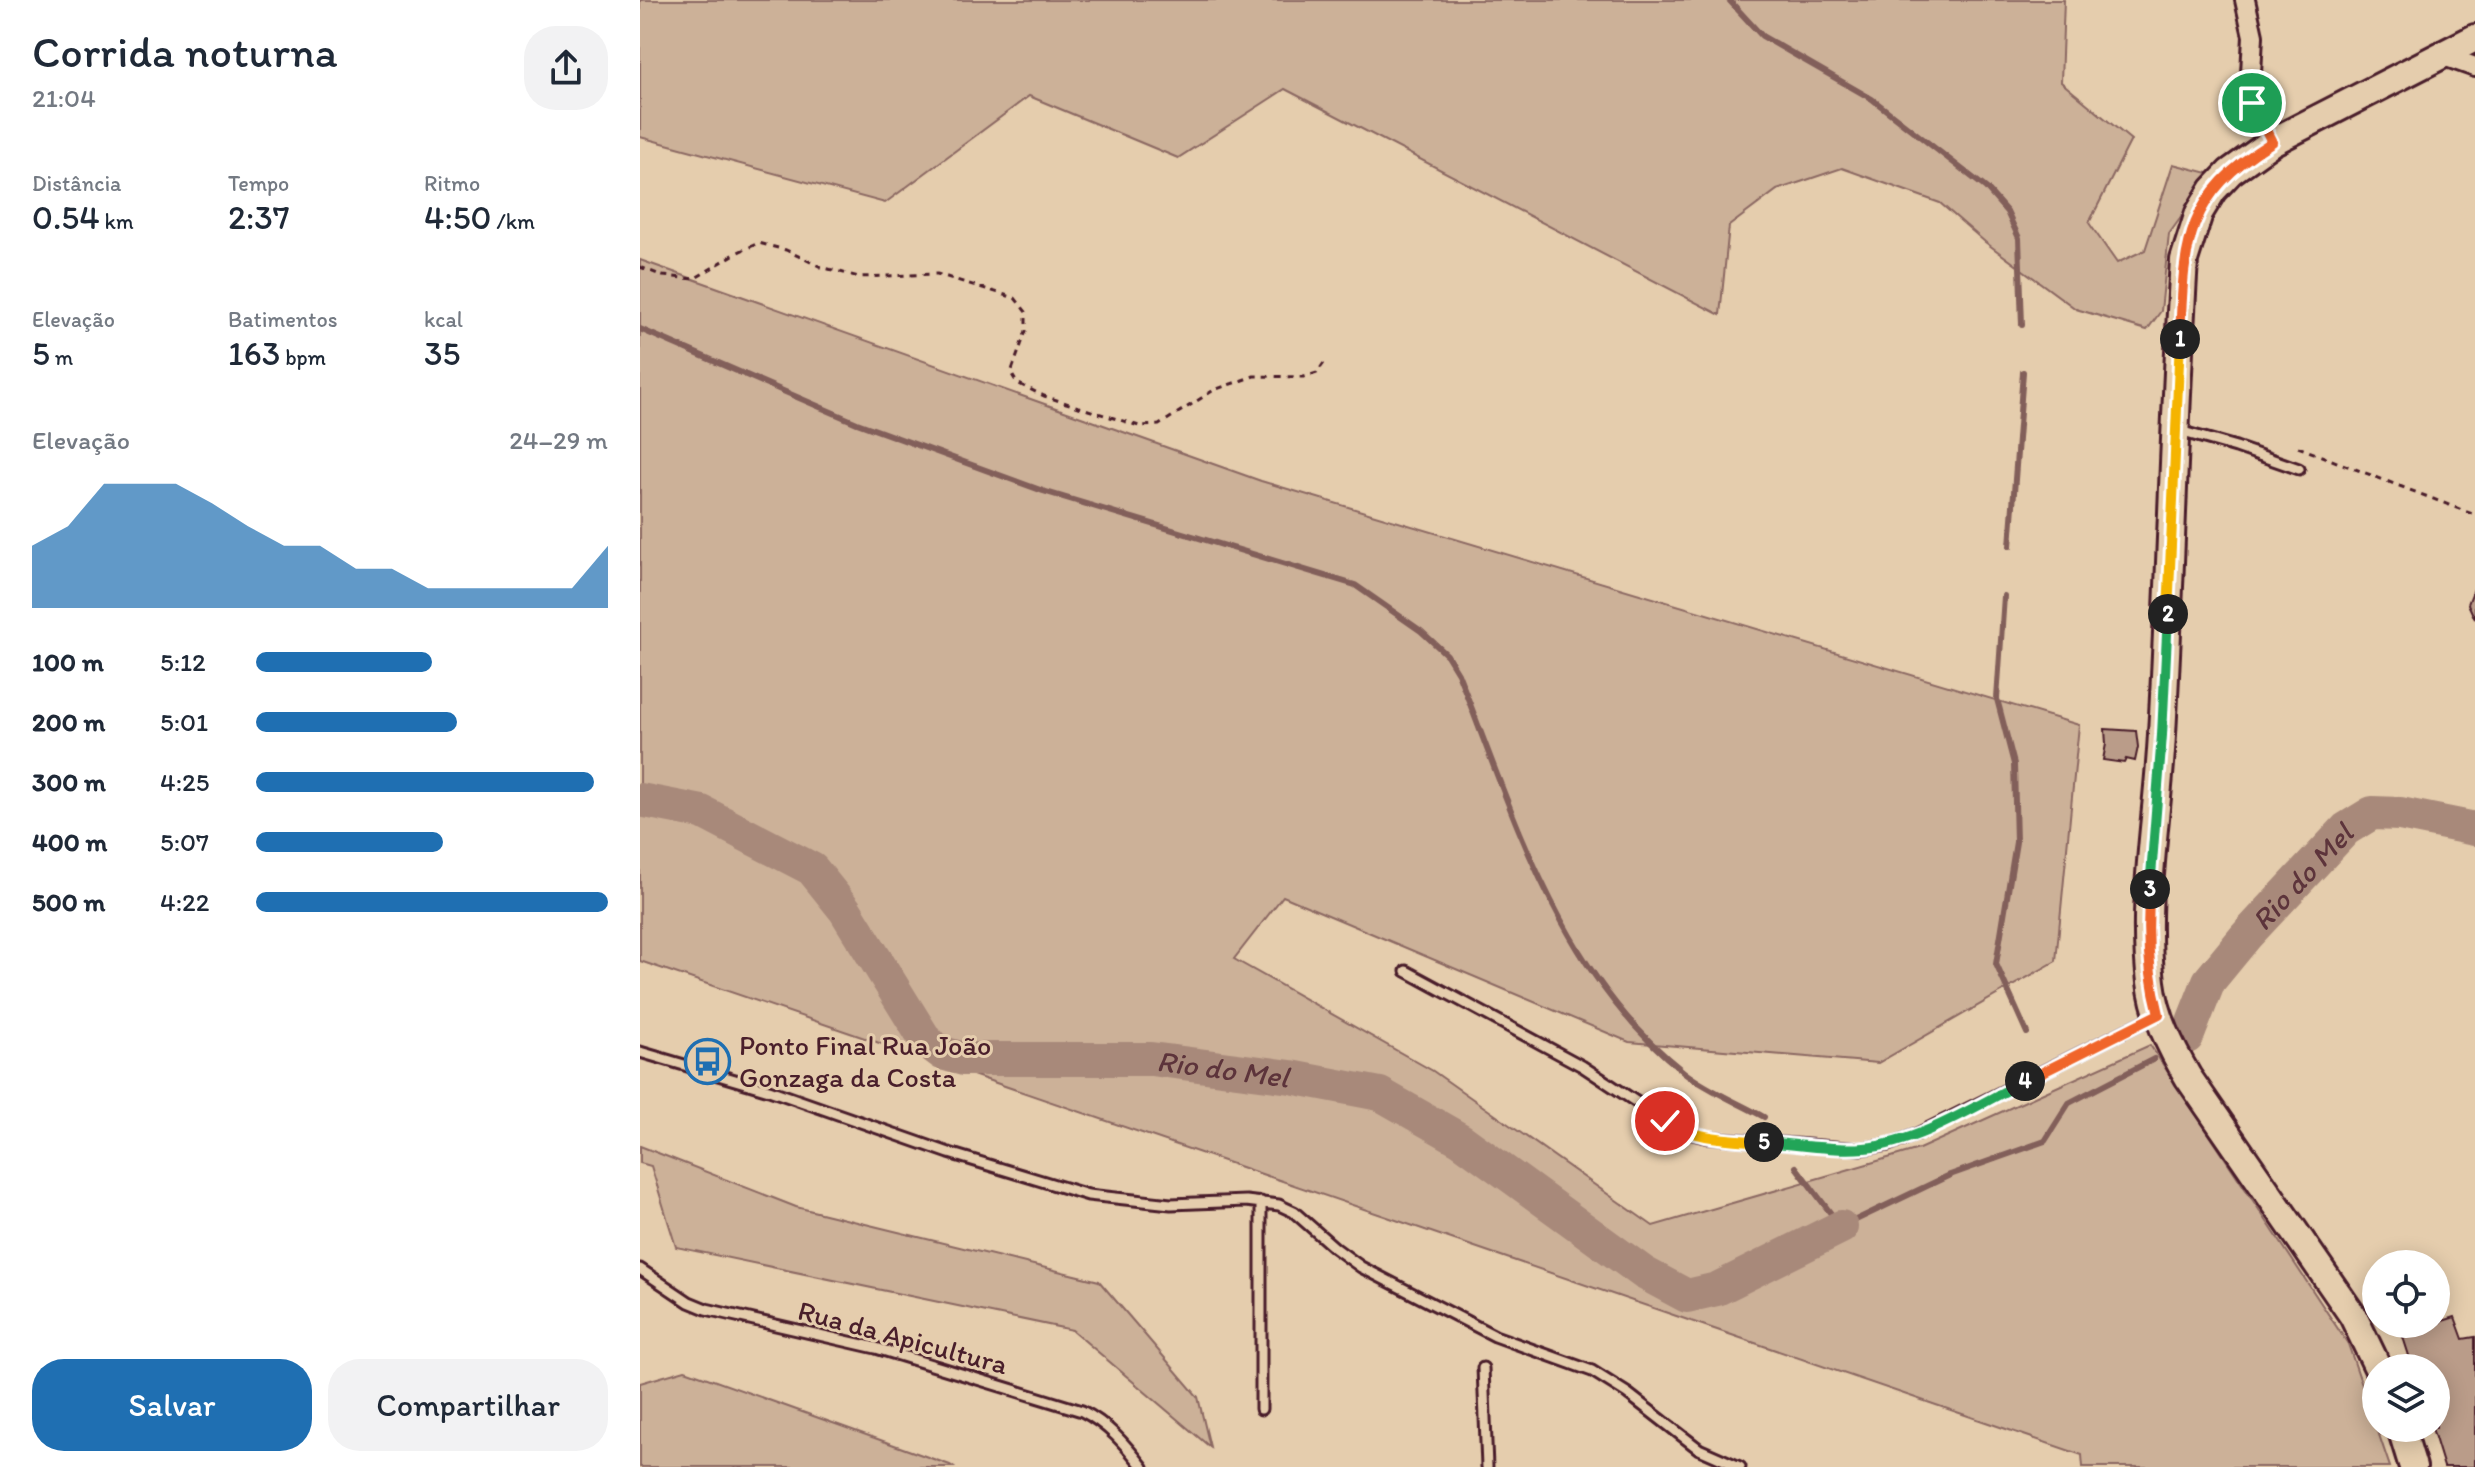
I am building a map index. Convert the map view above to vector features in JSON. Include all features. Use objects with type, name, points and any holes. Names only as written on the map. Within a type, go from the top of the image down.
[{"type":"main road","points":[[2371,1354],[2353,1316],[2188,1077],[2159,1014],[2150,973],[2148,908],[2162,735],[2184,260],[2199,213],[2213,190],[2230,172],[2272,142],[2475,38]]},
{"type":"main road","points":[[2405,1442],[2413,1467]]},
{"type":"street","points":[[2245,0],[2253,36],[2250,92],[2272,142]]},
{"type":"street","points":[[2441,55],[2475,67]]},
{"type":"lane","points":[[2176,430],[2299,469]]},
{"type":"lane","points":[[1406,971],[1582,1066],[1685,1132],[1705,1137],[1860,1149],[1888,1145],[1915,1135],[2159,1014]]},
{"type":"lane","points":[[640,1052],[769,1090],[964,1158],[1088,1195],[1171,1204],[1261,1202],[1294,1212],[1361,1267],[1479,1329],[1592,1371],[1627,1393],[1699,1449],[1740,1467]]},
{"type":"lane","points":[[1261,1202],[1261,1409]]},
{"type":"lane","name":"Rua da Apicultura","points":[[641,1271],[689,1302],[706,1309],[876,1348],[1082,1411],[1113,1431],[1143,1467]]},
{"type":"lane","points":[[1483,1368],[1487,1467]]},
{"type":"path","points":[[640,267],[663,276],[694,279],[759,243],[786,250],[821,267],[859,277],[937,274],[1015,298],[1026,312],[1026,331],[1011,373],[1017,383],[1044,396],[1139,426],[1159,425],[1214,390],[1254,376],[1304,377],[1317,373],[1326,360]]},
{"type":"path","points":[[2298,447],[2475,515]]},
{"type":"shaded area","points":[[640,0],[2064,0],[2061,82],[2131,140],[2089,223],[2117,263],[2145,250],[2173,164],[2212,174],[2169,234],[2161,311],[2147,330],[2076,309],[1985,242],[1940,203],[1842,168],[1777,190],[1729,226],[1720,315],[1285,89],[1178,158],[1029,96],[885,203],[640,137]]},
{"type":"shaded area","points":[[640,260],[1261,481],[2079,725],[2056,961],[1878,1063],[1629,1042],[1283,896],[1234,959],[1433,1071],[1653,1226],[1919,1149],[2150,1045],[2348,1344],[2362,1385],[2362,1442],[2381,1442],[2390,1467],[2083,1467],[2082,1455],[640,961]]},
{"type":"shaded area","points":[[640,1146],[796,1207],[1099,1281],[1198,1397],[1210,1447],[1072,1330],[676,1247],[651,1166],[640,1163]]},
{"type":"shaded area","points":[[685,1370],[953,1467],[640,1467],[640,1383]]},
{"type":"building","points":[[2475,586],[2475,619],[2468,604]]},
{"type":"building","points":[[2105,729],[2136,731],[2138,747],[2135,761],[2103,760]]},
{"type":"building","points":[[2455,1317],[2463,1339],[2475,1337],[2475,1467],[2444,1467],[2436,1442],[2450,1442],[2450,1354],[2408,1354],[2403,1338],[2450,1338],[2450,1319]]},
{"type":"waterway","points":[[1729,0],[1762,36],[1872,99],[1986,188],[2007,212],[2019,238],[2022,325]]},
{"type":"waterway","points":[[640,329],[857,423],[1043,491],[1355,585],[1421,631],[1447,655],[1458,673],[1545,889],[1572,940],[1604,988],[1641,1033],[1684,1072],[1764,1117]]},
{"type":"waterway","points":[[2010,546],[2023,372]]},
{"type":"waterway","points":[[2004,596],[1997,699],[2014,764],[2016,842],[1996,964],[2027,1033]]},
{"type":"waterway","name":"Rio do Mel","points":[[640,800],[702,812],[812,869],[845,910],[926,1041],[942,1053],[964,1059],[1151,1059],[1291,1077],[1380,1094],[1461,1140],[1644,1273],[1687,1296],[1717,1289],[1841,1227]]},
{"type":"waterway","name":"Rio do Mel","points":[[2187,1037],[2209,981],[2246,936],[2346,829],[2372,813],[2400,814],[2475,829]]},
{"type":"waterway","points":[[1796,1167],[1841,1227],[1950,1175],[2045,1141],[2069,1103],[2154,1059]]},
{"type":"place","name":"Ponto Final Rua João Gonzaga da Costa","points":[[708,1061]]},
{"type":"route","points":[[1665,1121],[1685,1132],[1705,1137],[1860,1149],[1888,1145],[1915,1135],[2159,1014],[2152,986],[2148,908],[2162,735],[2184,260],[2199,213],[2213,190],[2230,172],[2272,142],[2252,103]]}]
